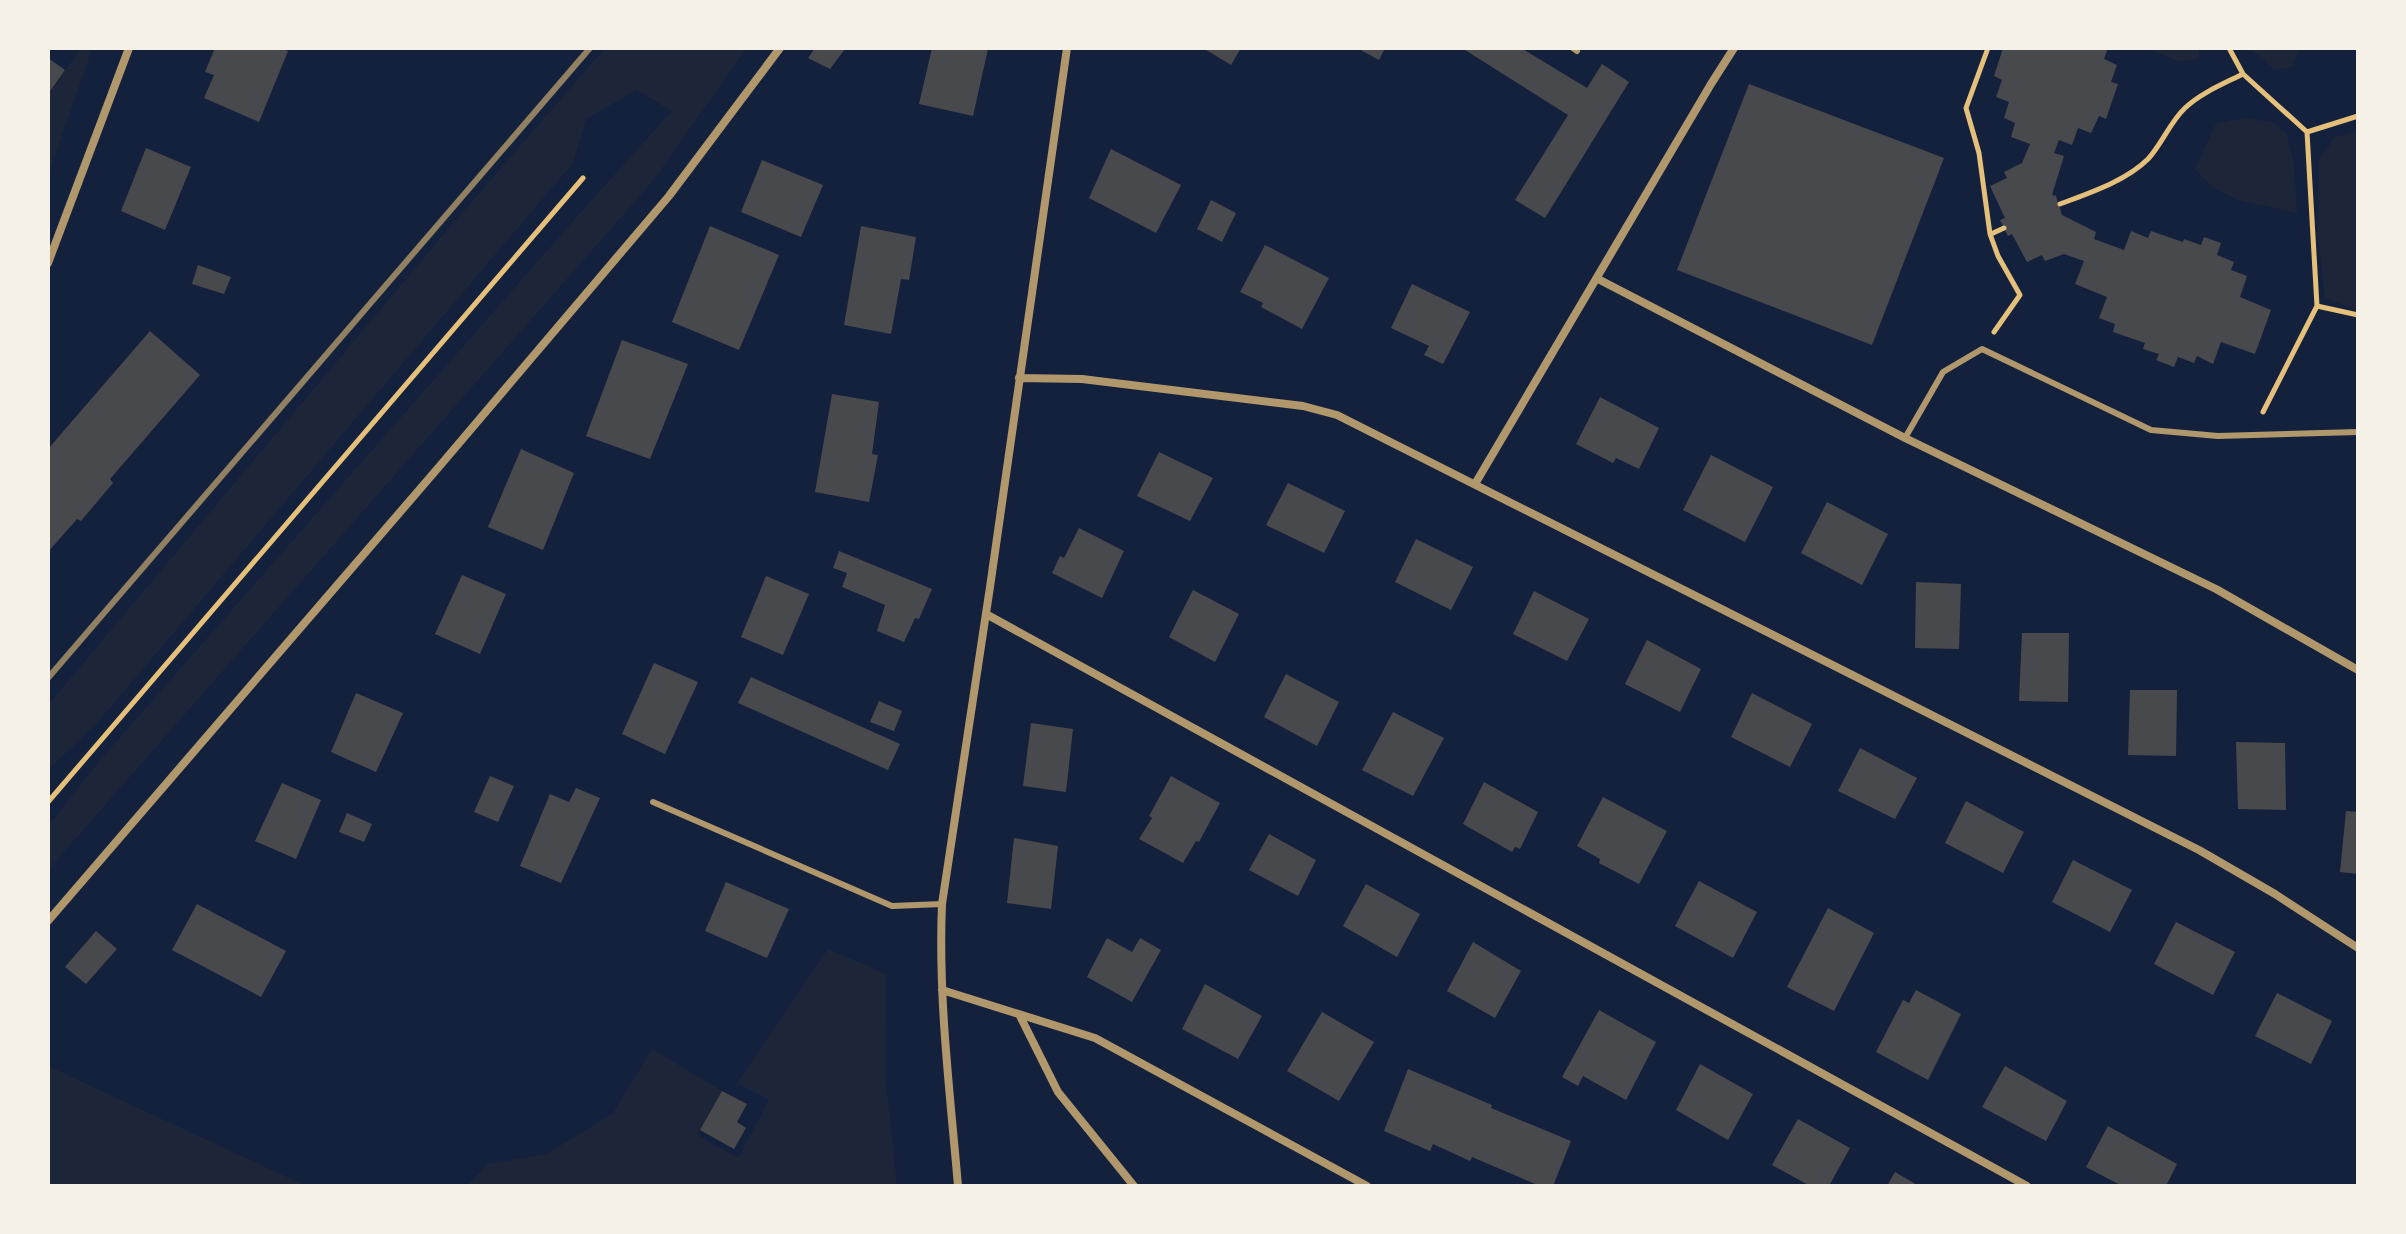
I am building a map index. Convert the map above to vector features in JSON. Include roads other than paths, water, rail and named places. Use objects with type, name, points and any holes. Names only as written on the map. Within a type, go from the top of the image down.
[{"type":"street","points":[[48,921],[669,196],[780,48]]},
{"type":"street","points":[[958,1186],[942,990],[942,904],[1067,48]]},
{"type":"street","points":[[1475,484],[1734,48]]},
{"type":"street","points":[[48,263],[128,49]]},
{"type":"street","points":[[1598,279],[1905,438],[2216,589],[2358,670]]},
{"type":"street","points":[[1019,378],[1082,379],[1303,406],[1337,415],[2199,850],[2275,894],[2358,948]]},
{"type":"street","points":[[986,614],[2027,1186]]},
{"type":"street","points":[[942,990],[1095,1038],[1367,1186]]},
{"type":"street","points":[[1020,1016],[1058,1092],[1134,1186]]},
{"type":"lane","points":[[1905,438],[1943,372],[1982,349],[2151,430],[2218,436],[2358,432]]},
{"type":"lane","points":[[653,802],[892,906],[942,904]]},
{"type":"railway","points":[[48,678],[590,48]]}]
